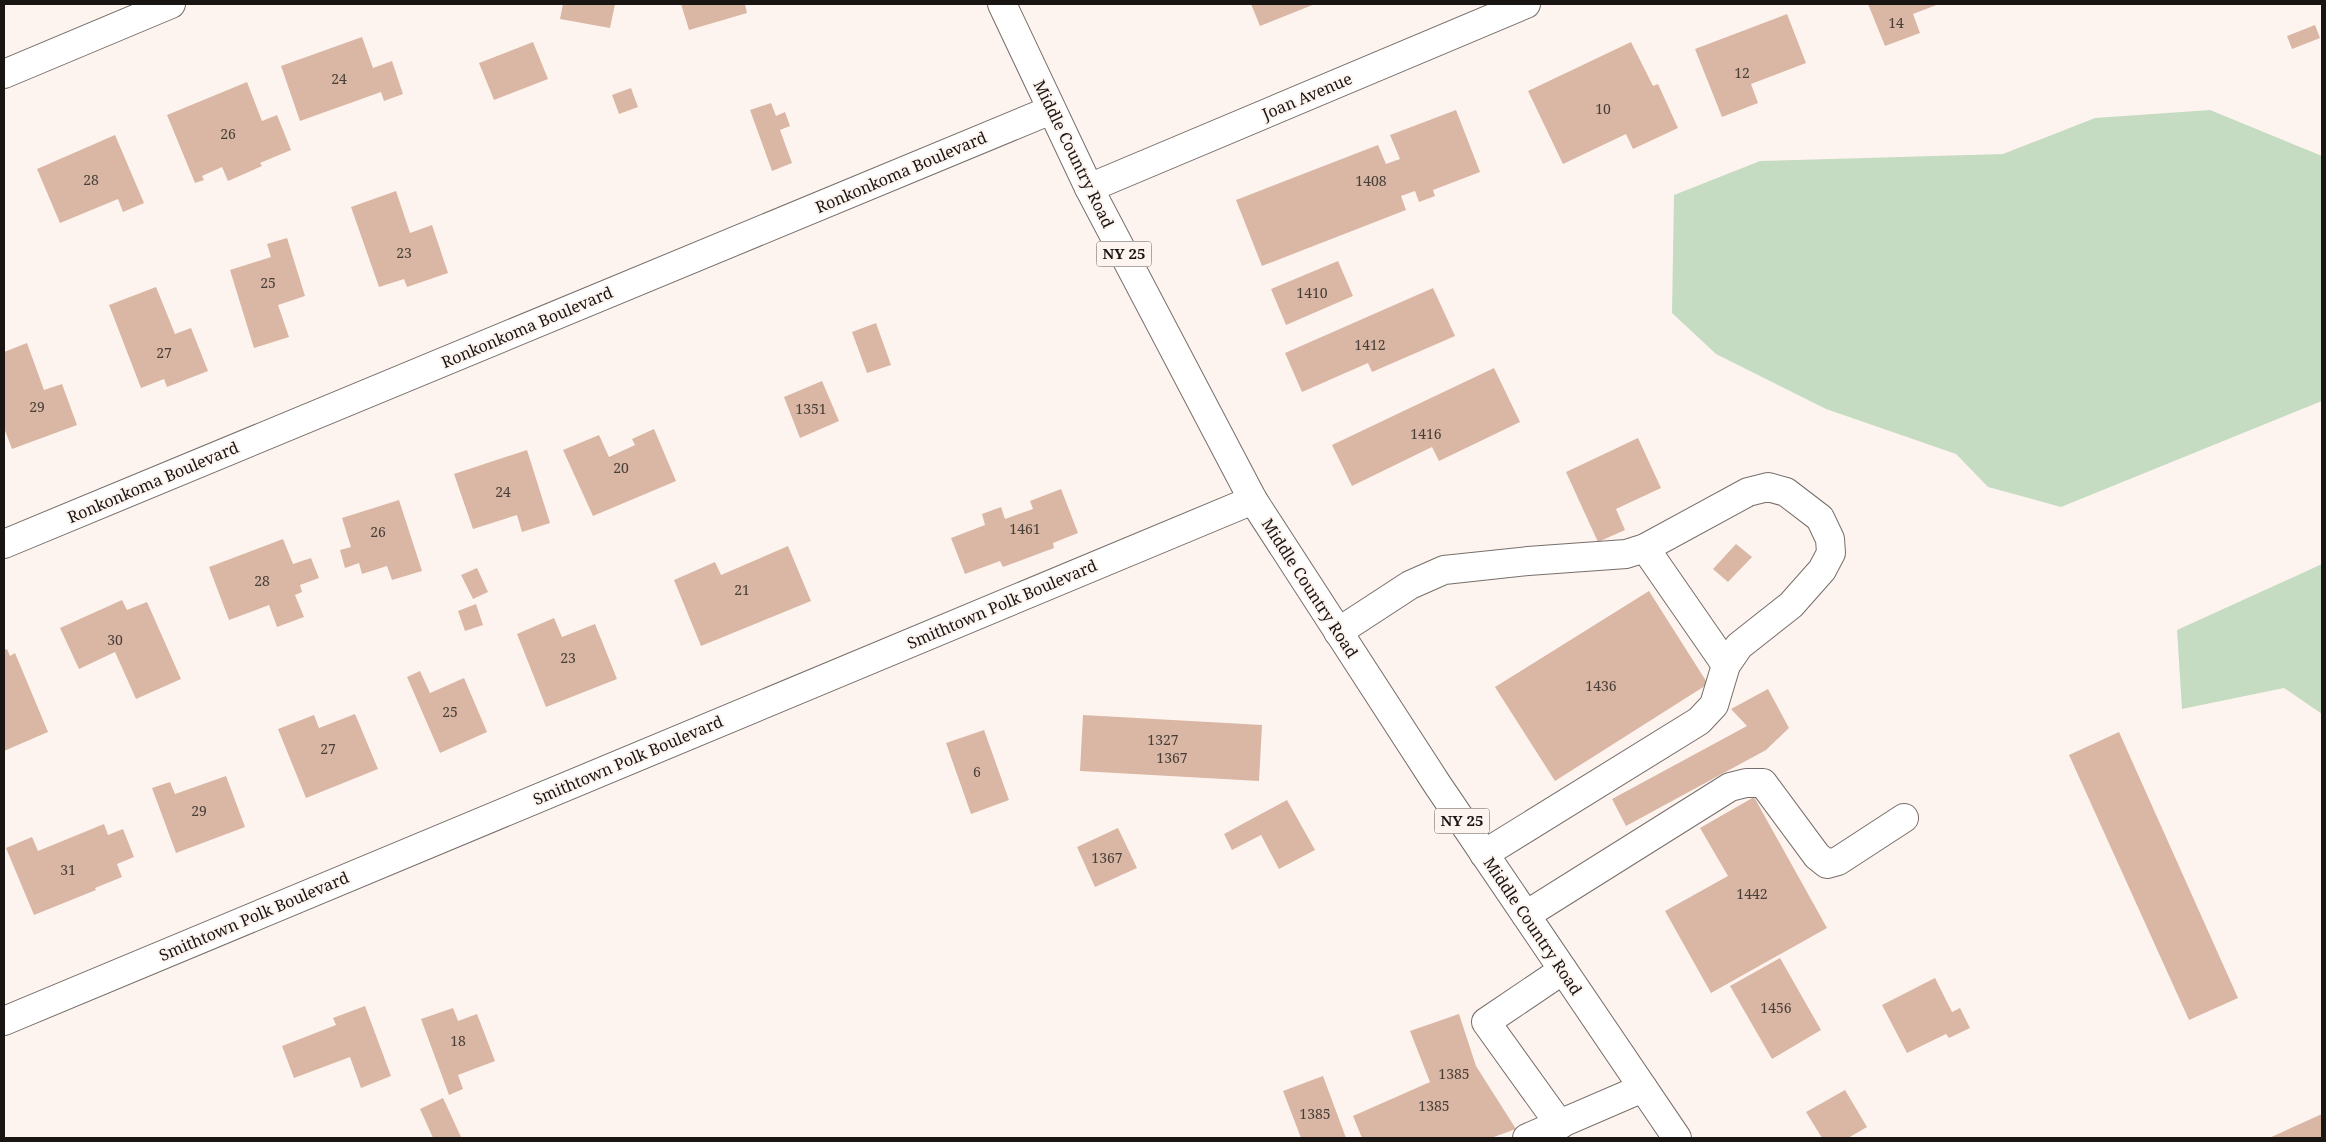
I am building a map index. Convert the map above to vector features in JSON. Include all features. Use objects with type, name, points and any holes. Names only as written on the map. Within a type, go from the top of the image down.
[{"type":"street","points":[[4,74],[171,4]]},
{"type":"street","name":"Middle Country Road","points":[[1002,4],[1089,188],[1253,500],[1484,854],[1677,1138]]},
{"type":"street","name":"Joan Avenue","points":[[1089,188],[1526,4]]},
{"type":"street","name":"Ronkonkoma Boulevard","points":[[4,544],[1051,110]]},
{"type":"street","points":[[1338,632],[1410,585],[1444,570],[1528,560],[1626,554],[1645,548],[1748,492],[1768,487],[1786,492],[1820,518],[1830,539],[1831,553],[1822,570],[1791,605],[1738,646],[1726,665],[1714,705],[1700,721],[1484,854]]},
{"type":"street","name":"Smithtown Polk Boulevard","points":[[4,1021],[1253,500]]},
{"type":"street","points":[[1645,548],[1726,665]]},
{"type":"street","points":[[1526,915],[1730,787],[1746,783],[1763,783],[1817,856],[1827,864],[1838,861],[1904,818]]},
{"type":"street","points":[[1560,1124],[1486,1022],[1563,970]]},
{"type":"street","points":[[1527,1138],[1643,1088]]},
{"type":"green space","points":[[2210,110],[2322,156],[2322,401],[2061,507],[1988,487],[1956,454],[1826,409],[1716,354],[1672,313],[1674,195],[1760,161],[2003,154],[2095,118]]},
{"type":"green space","points":[[2322,564],[2322,714],[2284,688],[2182,709],[2177,630]]},
{"type":"building","points":[[563,4],[615,4],[610,28],[560,19]]},
{"type":"building","points":[[681,4],[745,4],[747,13],[689,30]]},
{"type":"building","points":[[1251,4],[1315,4],[1260,26]]},
{"type":"building","points":[[1868,4],[1939,4],[1913,14],[1920,33],[1885,46]]},
{"type":"building","points":[[1787,14],[1806,63],[1751,84],[1758,103],[1722,117],[1695,49]]},
{"type":"building","points":[[2315,25],[2320,38],[2292,49],[2287,36]]},
{"type":"building","points":[[362,37],[373,68],[392,61],[403,94],[384,101],[381,92],[300,121],[281,66]]},
{"type":"building","points":[[533,42],[548,79],[494,100],[479,63]]},
{"type":"building","points":[[1631,42],[1653,86],[1658,84],[1678,128],[1633,149],[1626,134],[1563,164],[1528,91]]},
{"type":"building","points":[[247,82],[262,121],[277,115],[291,150],[260,163],[262,166],[228,181],[222,167],[202,176],[204,180],[195,183],[167,115]]},
{"type":"building","points":[[631,88],[638,107],[619,114],[612,95]]},
{"type":"building","points":[[771,103],[776,116],[785,112],[790,126],[780,130],[792,163],[772,171],[750,110]]},
{"type":"building","points":[[1456,110],[1480,172],[1433,190],[1435,196],[1419,202],[1415,191],[1401,196],[1406,210],[1262,266],[1236,200],[1378,145],[1386,164],[1400,159],[1390,135]]},
{"type":"building","points":[[115,135],[144,203],[123,212],[118,199],[60,223],[37,169]]},
{"type":"building","points":[[396,191],[410,233],[432,225],[448,273],[407,287],[404,279],[379,287],[351,207]]},
{"type":"building","points":[[287,238],[305,296],[278,305],[289,337],[254,348],[230,270],[271,257],[267,244]]},
{"type":"building","points":[[1338,261],[1353,296],[1286,325],[1271,289]]},
{"type":"building","points":[[156,287],[175,334],[191,328],[208,371],[167,387],[164,379],[141,388],[109,305]]},
{"type":"building","points":[[1433,288],[1455,336],[1372,372],[1368,363],[1302,392],[1285,353]]},
{"type":"building","points":[[876,323],[891,365],[867,373],[852,332]]},
{"type":"building","points":[[27,343],[44,390],[62,384],[77,425],[12,449],[4,428],[4,352]]},
{"type":"building","points":[[1494,368],[1520,422],[1439,461],[1432,447],[1352,486],[1332,445]]},
{"type":"building","points":[[822,381],[839,421],[800,438],[784,397]]},
{"type":"building","points":[[654,429],[676,481],[593,516],[563,450],[599,435],[609,457],[635,445],[632,439]]},
{"type":"building","points":[[1638,438],[1661,488],[1616,509],[1625,530],[1598,542],[1566,472]]},
{"type":"building","points":[[527,450],[550,523],[522,532],[517,515],[473,529],[454,474]]},
{"type":"building","points":[[1061,489],[1078,533],[1053,543],[1054,548],[1003,567],[1000,561],[965,574],[951,538],[985,525],[982,514],[1001,507],[1005,519],[1033,509],[1030,501]]},
{"type":"building","points":[[399,500],[422,571],[392,580],[387,566],[362,574],[359,563],[345,568],[340,550],[351,547],[342,518]]},
{"type":"building","points":[[283,539],[293,564],[311,558],[319,578],[300,585],[302,592],[295,595],[304,617],[277,627],[269,605],[229,620],[209,567]]},
{"type":"building","points":[[1736,544],[1752,557],[1728,582],[1713,569]]},
{"type":"building","points":[[788,546],[811,601],[701,646],[674,580],[715,562],[721,575]]},
{"type":"building","points":[[477,568],[488,592],[473,599],[461,575]]},
{"type":"building","points":[[1649,591],[1708,684],[1555,781],[1495,687]]},
{"type":"building","points":[[122,600],[127,610],[147,602],[181,679],[136,699],[115,652],[79,669],[60,628]]},
{"type":"building","points":[[476,604],[483,625],[465,631],[458,611]]},
{"type":"building","points":[[554,618],[562,637],[595,624],[617,679],[546,707],[517,634]]},
{"type":"building","points":[[7,649],[10,656],[15,653],[48,732],[4,751],[4,650]]},
{"type":"building","points":[[420,671],[430,693],[464,678],[487,732],[440,753],[407,677]]},
{"type":"building","points":[[1768,689],[1789,728],[1766,750],[1626,826],[1612,799],[1747,726],[1731,709]]},
{"type":"building","points":[[355,714],[378,769],[306,798],[278,729],[314,715],[319,728]]},
{"type":"building","points":[[1083,715],[1262,725],[1259,781],[1080,771]]},
{"type":"building","points":[[984,730],[1009,800],[971,814],[946,743]]},
{"type":"building","points":[[2119,732],[2238,998],[2189,1020],[2069,755]]},
{"type":"building","points":[[226,776],[245,827],[176,853],[152,788],[170,782],[175,794]]},
{"type":"building","points":[[1754,797],[1827,928],[1711,993],[1665,911],[1728,876],[1700,828]]},
{"type":"building","points":[[1287,800],[1315,850],[1279,869],[1261,835],[1232,850],[1224,834]]},
{"type":"building","points":[[104,824],[108,835],[123,829],[134,857],[117,864],[122,877],[95,888],[96,890],[34,915],[6,848],[32,837],[38,851]]},
{"type":"building","points":[[1118,828],[1137,868],[1095,887],[1077,847]]},
{"type":"building","points":[[1780,958],[1821,1030],[1772,1059],[1730,986]]},
{"type":"building","points":[[1935,978],[1952,1012],[1960,1008],[1970,1028],[1949,1038],[1946,1034],[1907,1053],[1882,1005]]},
{"type":"building","points":[[365,1006],[391,1076],[361,1088],[350,1057],[294,1078],[282,1046],[336,1025],[333,1018]]},
{"type":"building","points":[[453,1008],[458,1021],[477,1014],[495,1061],[458,1075],[463,1089],[449,1095],[421,1019]]},
{"type":"building","points":[[1459,1014],[1476,1066],[1516,1129],[1491,1138],[1362,1138],[1353,1116],[1430,1082],[1410,1031]]},
{"type":"building","points":[[1323,1076],[1346,1138],[1301,1138],[1283,1091]]},
{"type":"building","points":[[1845,1090],[1867,1127],[1848,1138],[1822,1138],[1806,1112]]},
{"type":"building","points":[[443,1098],[461,1137],[433,1138],[420,1109]]},
{"type":"building","points":[[2322,1114],[2322,1138],[2269,1138]]}]
